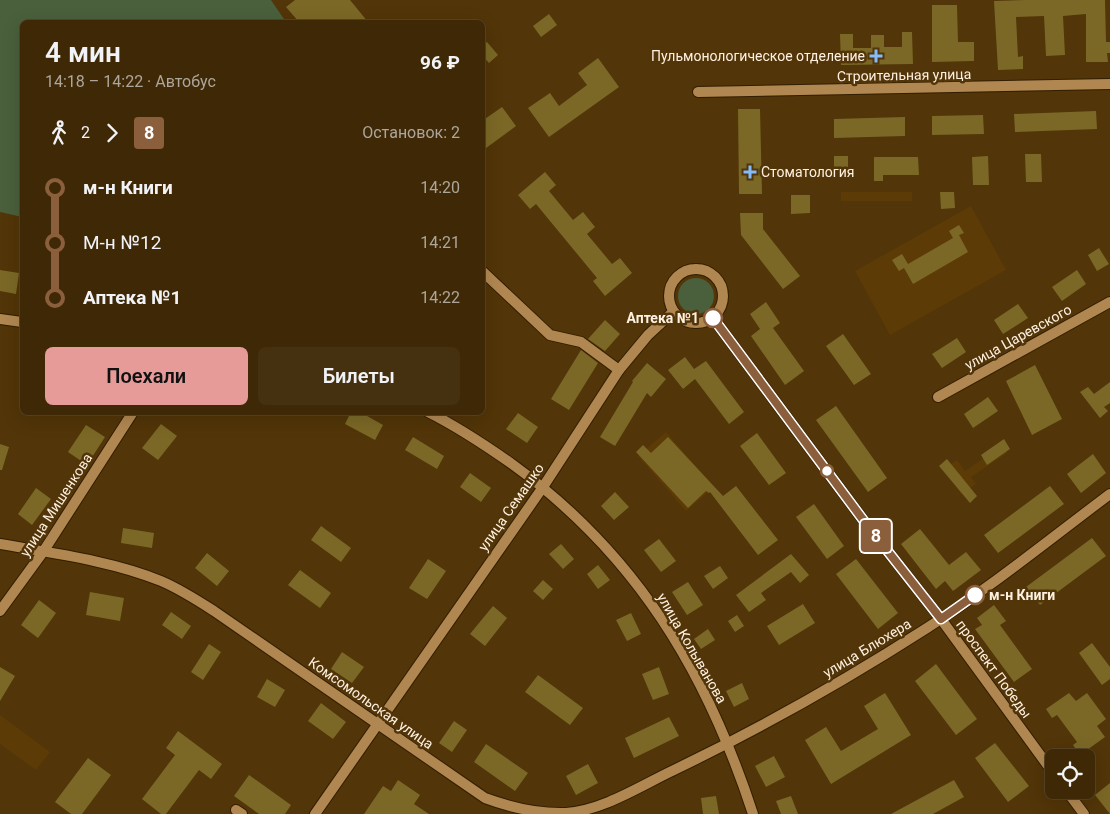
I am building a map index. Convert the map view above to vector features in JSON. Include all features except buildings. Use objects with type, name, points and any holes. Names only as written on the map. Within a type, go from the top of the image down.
[{"type":"street","name":"Строительная улица","points":[[698,92],[1110,84]]},
{"type":"street","points":[[701,269],[710,272],[722,285],[723,303],[713,318],[696,324],[688,322],[673,312],[669,294],[671,285],[683,272],[701,269]]},
{"type":"street","points":[[485,274],[550,335],[581,342],[619,370]]},
{"type":"street","name":"улица Царевского","points":[[938,397],[1110,302]]},
{"type":"street","name":"улица Семашко","points":[[315,814],[543,487],[619,370],[648,335],[673,312]]},
{"type":"street","name":"проспект Победы","points":[[713,318],[864,521],[941,619],[1045,762]]},
{"type":"street","points":[[0,319],[20,322]]},
{"type":"street","name":"улица Мишенкова","points":[[0,611],[43,552],[131,415]]},
{"type":"street","name":"улица Колыванова","points":[[433,415],[487,446],[543,487],[620,562],[647,595],[667,626],[703,691],[727,744],[753,814]]},
{"type":"street","name":"улица Блюхера","points":[[727,744],[858,670],[941,619],[1110,494]]},
{"type":"street","name":"Комсомольская улица","points":[[0,544],[131,570],[161,581],[188,594],[485,798],[524,811],[543,814],[567,813],[592,808],[727,744]]},
{"type":"street","points":[[1073,799],[1084,814]]},
{"type":"shaded area","points":[[841,192],[912,192],[912,201],[841,201]]},
{"type":"shaded area","points":[[971,206],[1006,270],[890,335],[855,271]]},
{"type":"shaded area","points":[[666,432],[714,487],[686,511],[638,456]]},
{"type":"shaded area","points":[[1002,446],[1007,453],[971,477],[976,484],[961,494],[944,469],[957,460],[965,471]]},
{"type":"shaded area","points":[[0,715],[50,752],[36,770],[0,744]]},
{"type":"green space","points":[[0,0],[271,0],[285,20],[20,20],[20,217],[0,212]]},
{"type":"green space","points":[[696,278],[703,279],[709,283],[713,289],[713,303],[709,309],[703,313],[696,314],[689,313],[683,309],[679,303],[678,296],[679,289],[683,283],[689,279]]},
{"type":"bus line","name":"8","points":[[713,318],[864,521],[941,619],[975,595]]},
{"type":"place","name":"Пульмонологическое отделение","points":[[876,56]]},
{"type":"place","name":"Стоматология","points":[[750,172]]},
{"type":"place","name":"Аптека №1","points":[[713,318]]},
{"type":"place","name":"м-н Книги","points":[[975,595]]}]
